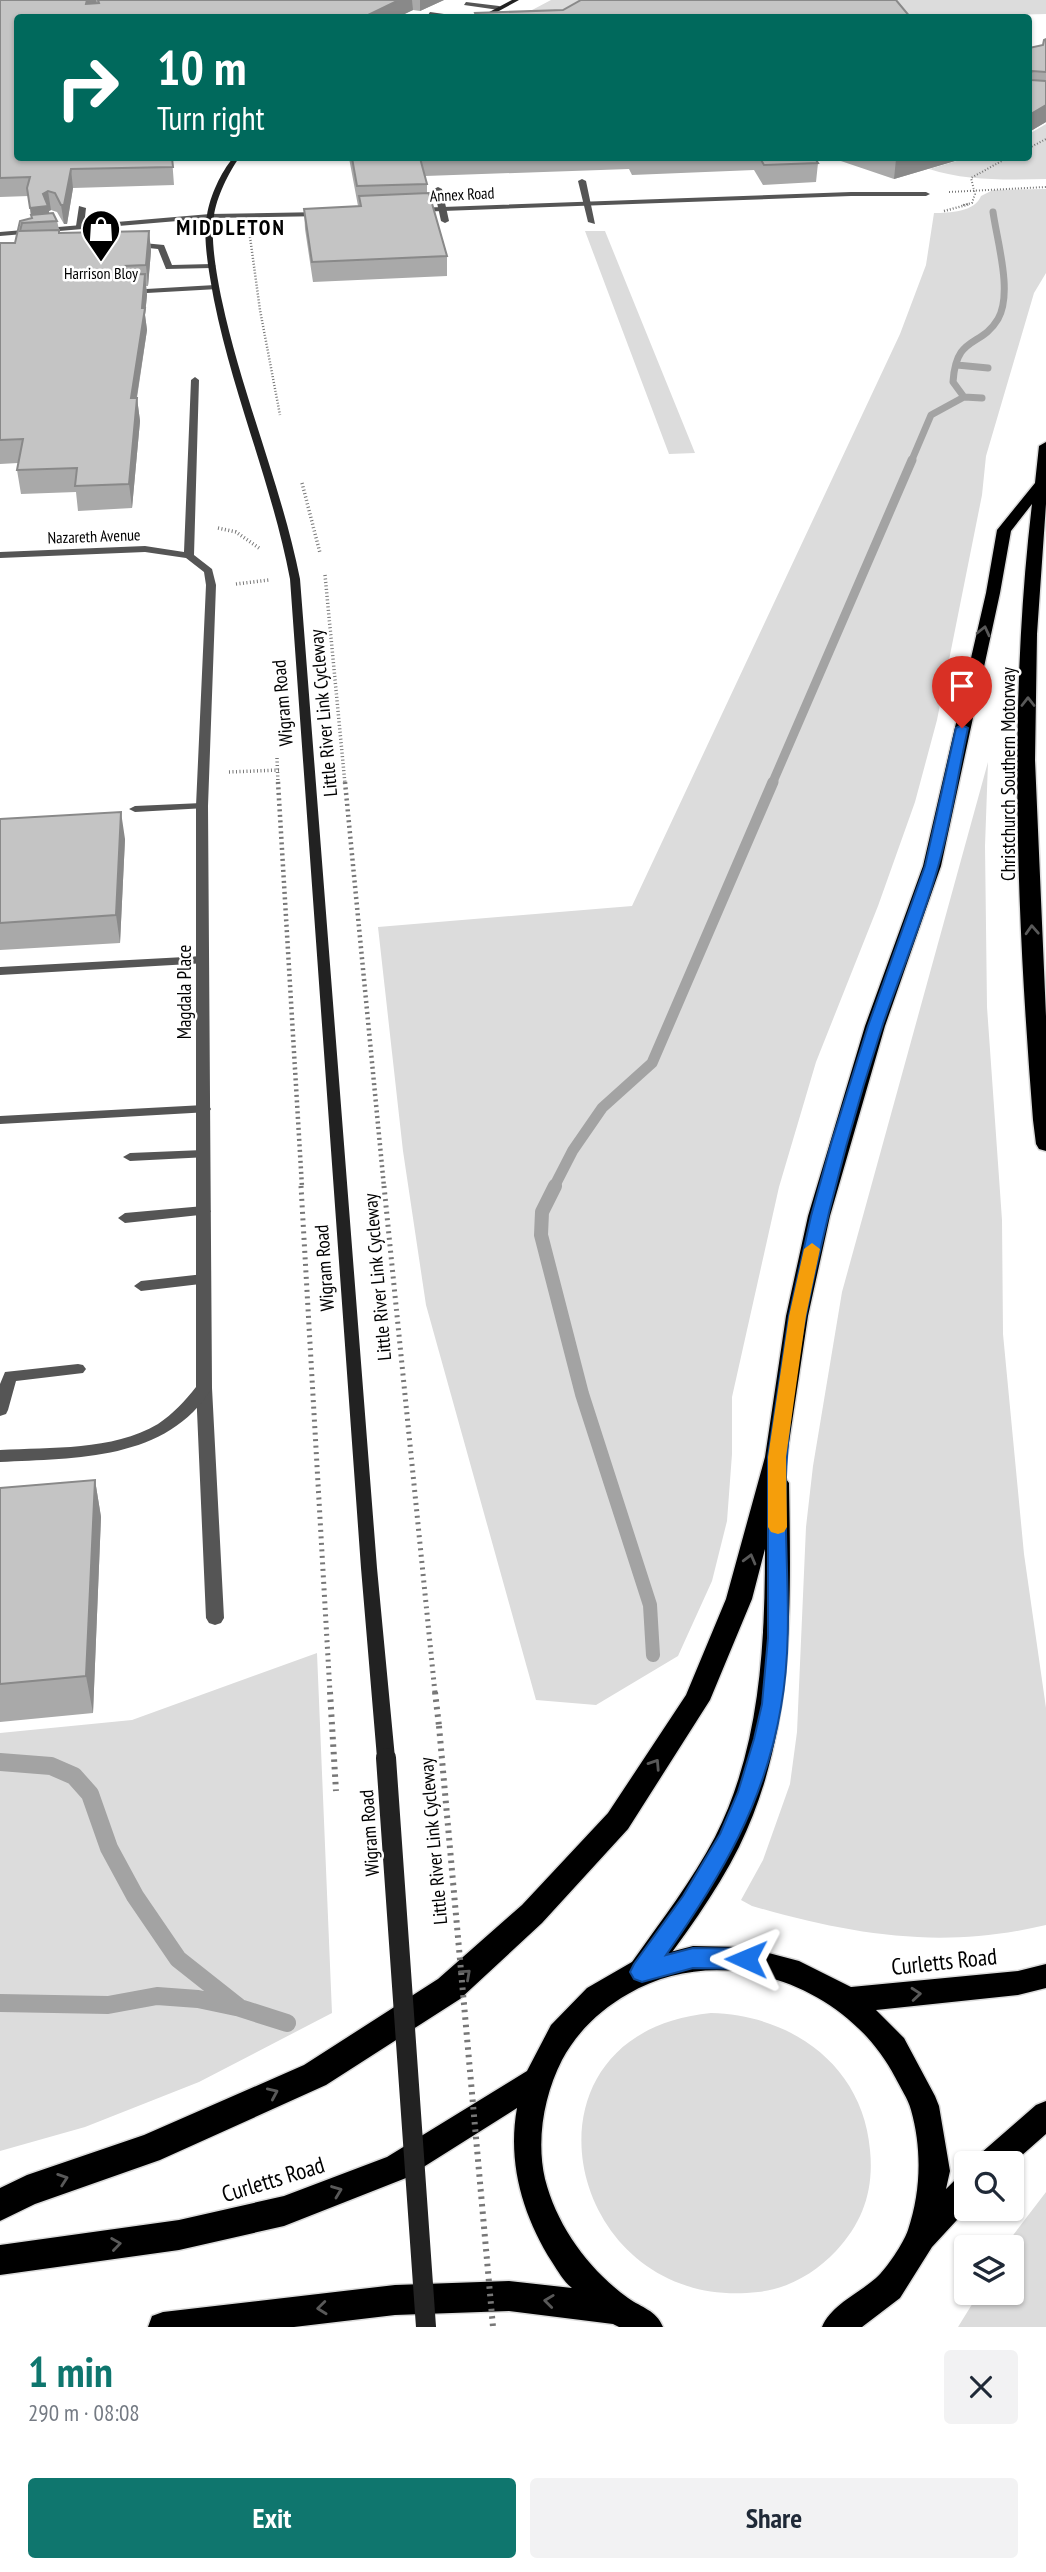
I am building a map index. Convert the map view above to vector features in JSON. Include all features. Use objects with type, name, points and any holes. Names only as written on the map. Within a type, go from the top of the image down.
[{"type":"highway","name":"Christchurch Southern Motorway","points":[[1046,446],[1029,649],[1028,799],[1029,879],[1046,1144]]},
{"type":"highway","points":[[0,2205],[27,2191],[149,2149],[315,2075],[449,1989],[532,1914],[618,1821],[697,1700],[739,1599],[777,1457],[797,1316],[819,1216],[875,1026],[932,866],[993,593],[1004,530],[1041,484]]},
{"type":"highway","points":[[642,1972],[691,1903],[729,1839],[748,1792],[764,1739],[772,1704],[778,1638],[777,1457]]},
{"type":"highway","points":[[648,2327],[617,2309],[577,2273],[547,2227],[530,2177],[528,2127],[537,2080],[561,2034],[597,1997],[642,1972],[693,1958],[746,1959],[799,1973],[848,2000],[894,2046],[925,2106],[935,2171],[921,2236]]},
{"type":"highway","name":"Curletts Road","points":[[848,2000],[1017,1983],[1046,1976]]},
{"type":"highway","name":"Curletts Road","points":[[0,2260],[179,2235],[284,2211],[396,2168],[537,2080]]},
{"type":"highway","points":[[1005,2151],[1046,2115]]},
{"type":"highway","points":[[836,2327],[890,2287],[921,2236],[954,2202]]},
{"type":"highway","points":[[163,2327],[407,2300],[509,2296],[617,2309]]},
{"type":"main road","points":[[488,14],[516,0]]},
{"type":"main road","points":[[210,216],[227,169],[234,161]]},
{"type":"main road","name":"Wigram Road","points":[[210,216],[215,287],[238,380],[285,528],[295,579],[368,1554],[386,1758],[426,2327]]},
{"type":"street","points":[[466,4],[499,8]]},
{"type":"street","points":[[582,181],[592,222]]},
{"type":"street","points":[[438,189],[445,221]]},
{"type":"street","name":"Annex Road","points":[[403,211],[851,194],[926,194]]},
{"type":"street","points":[[80,226],[82,208]]},
{"type":"street","points":[[0,234],[210,216],[337,213]]},
{"type":"street","points":[[121,243],[159,246],[169,267],[212,266]]},
{"type":"street","points":[[125,292],[215,287]]},
{"type":"street","points":[[189,556],[195,380]]},
{"type":"street","name":"Nazareth Avenue","points":[[0,555],[145,549],[189,556]]},
{"type":"street","name":"Magdala Place","points":[[189,556],[209,571],[211,585],[202,806],[203,1154],[204,1388],[215,1618]]},
{"type":"street","points":[[135,809],[202,806]]},
{"type":"street","points":[[0,971],[203,960]]},
{"type":"street","points":[[0,1120],[204,1109]]},
{"type":"street","points":[[130,1157],[203,1154]]},
{"type":"street","points":[[125,1218],[204,1211]]},
{"type":"street","points":[[141,1286],[204,1279]]},
{"type":"street","points":[[0,1410],[9,1376],[78,1369]]},
{"type":"street","points":[[0,1456],[131,1444],[180,1418],[194,1404],[204,1388]]},
{"type":"path","points":[[1002,161],[971,178],[973,189],[1046,187]]},
{"type":"path","points":[[250,232],[262,323],[281,419]]},
{"type":"path","name":"Little River Link Cycleway","points":[[299,475],[326,577],[422,1584],[439,1726],[493,2327]]},
{"type":"path","points":[[215,528],[236,532],[247,538],[263,556]]},
{"type":"path","points":[[264,568],[267,592]]},
{"type":"path","points":[[277,757],[336,1791]]},
{"type":"path","points":[[235,772],[278,770]]},
{"type":"shaded area","points":[[551,0],[1046,0],[1046,14],[1032,14],[525,14]]},
{"type":"shaded area","points":[[1046,124],[1046,179],[972,178],[929,169],[957,161],[1032,161],[1032,132]]},
{"type":"shaded area","points":[[1046,189],[1046,273],[1034,293],[986,456],[982,495],[937,720],[915,802],[878,906],[816,1062],[779,1187],[732,1397],[732,1454],[727,1521],[712,1581],[678,1656],[596,1705],[536,1700],[426,1305],[403,1151],[378,927],[632,906],[900,334],[926,265],[934,213],[967,208],[993,190]]},
{"type":"shaded area","points":[[585,231],[605,231],[695,453],[669,454]]},
{"type":"shaded area","points":[[988,762],[985,846],[987,1007],[1002,1220],[1003,1334],[1024,1554],[1046,1708],[1046,1925],[970,1937],[898,1936],[826,1925],[752,1906],[741,1900],[763,1860],[790,1784],[797,1732],[806,1527],[813,1466],[842,1292]]},
{"type":"shaded area","points":[[317,1653],[332,2013],[199,2082],[85,2127],[0,2151],[0,1733],[132,1720]]},
{"type":"shaded area","points":[[711,2013],[741,2016],[769,2023],[795,2035],[818,2051],[838,2070],[854,2093],[864,2120],[871,2165],[868,2192],[860,2217],[836,2251],[819,2266],[790,2284],[769,2290],[758,2292],[692,2287],[640,2261],[603,2219],[584,2169],[584,2116],[603,2068],[645,2032]]},
{"type":"shaded area","points":[[1046,2192],[1046,2327],[958,2327],[972,2305],[1024,2305],[1024,2235],[1013,2235]]},
{"type":"building","points":[[0,0],[87,0],[86,4],[99,3],[98,0],[399,0],[370,14],[14,14],[14,161],[172,161],[173,167],[71,169],[64,205],[61,205],[55,193],[48,191],[43,194],[48,206],[30,208],[27,188],[30,177],[0,178]]},
{"type":"building","points":[[581,0],[896,0],[908,14],[475,13],[563,10]]},
{"type":"building","points":[[1046,39],[1046,72],[1032,71],[1032,47],[1043,45]]},
{"type":"building","points":[[1032,80],[1046,81],[1046,105],[1032,113]]},
{"type":"building","points":[[353,161],[421,161],[427,184],[357,186]]},
{"type":"building","points":[[762,161],[818,163],[764,165]]},
{"type":"building","points":[[429,193],[447,256],[312,262],[304,209],[361,206],[359,196]]},
{"type":"building","points":[[53,213],[57,221],[22,223],[20,231],[149,231],[146,265],[123,266],[116,270],[123,275],[145,274],[142,308],[145,308],[131,398],[137,398],[129,484],[75,486],[77,468],[17,470],[23,439],[0,440],[0,243],[15,243],[20,221],[32,218],[31,215]]},
{"type":"building","points":[[121,812],[116,915],[0,923],[0,819]]},
{"type":"building","points":[[95,1480],[86,1676],[0,1684],[0,1488]]},
{"type":"waterway","points":[[964,397],[953,382],[959,356],[970,343],[991,328],[1002,308],[1004,281],[993,212]]},
{"type":"waterway","points":[[957,365],[988,368]]},
{"type":"waterway","points":[[911,462],[931,415],[964,397]]},
{"type":"waterway","points":[[964,397],[982,398]]},
{"type":"waterway","points":[[772,784],[912,460]]},
{"type":"waterway","points":[[554,1187],[573,1150],[602,1108],[652,1063],[773,782]]},
{"type":"waterway","points":[[555,1186],[542,1212],[541,1235],[582,1394],[650,1605],[653,1655]]},
{"type":"waterway","points":[[0,1762],[51,1766],[74,1776],[90,1794],[109,1848],[135,1896],[178,1959],[240,2008],[287,2023]]},
{"type":"waterway","points":[[0,2003],[108,2005],[157,1996],[198,1999],[236,2007]]},
{"type":"slow traffic","points":[[778,1527],[777,1457],[797,1316],[812,1249]]},
{"type":"place","name":"Harrison Bloy","points":[[101,263]]},
{"type":"district","name":"MIDDLETON","points":[[231,227]]},
{"type":"route","points":[[746,1959],[693,1958],[642,1972],[691,1903],[729,1839],[748,1792],[764,1739],[772,1704],[778,1638],[777,1457],[797,1316],[819,1216],[839,1144],[875,1026],[932,866],[962,728]]}]
